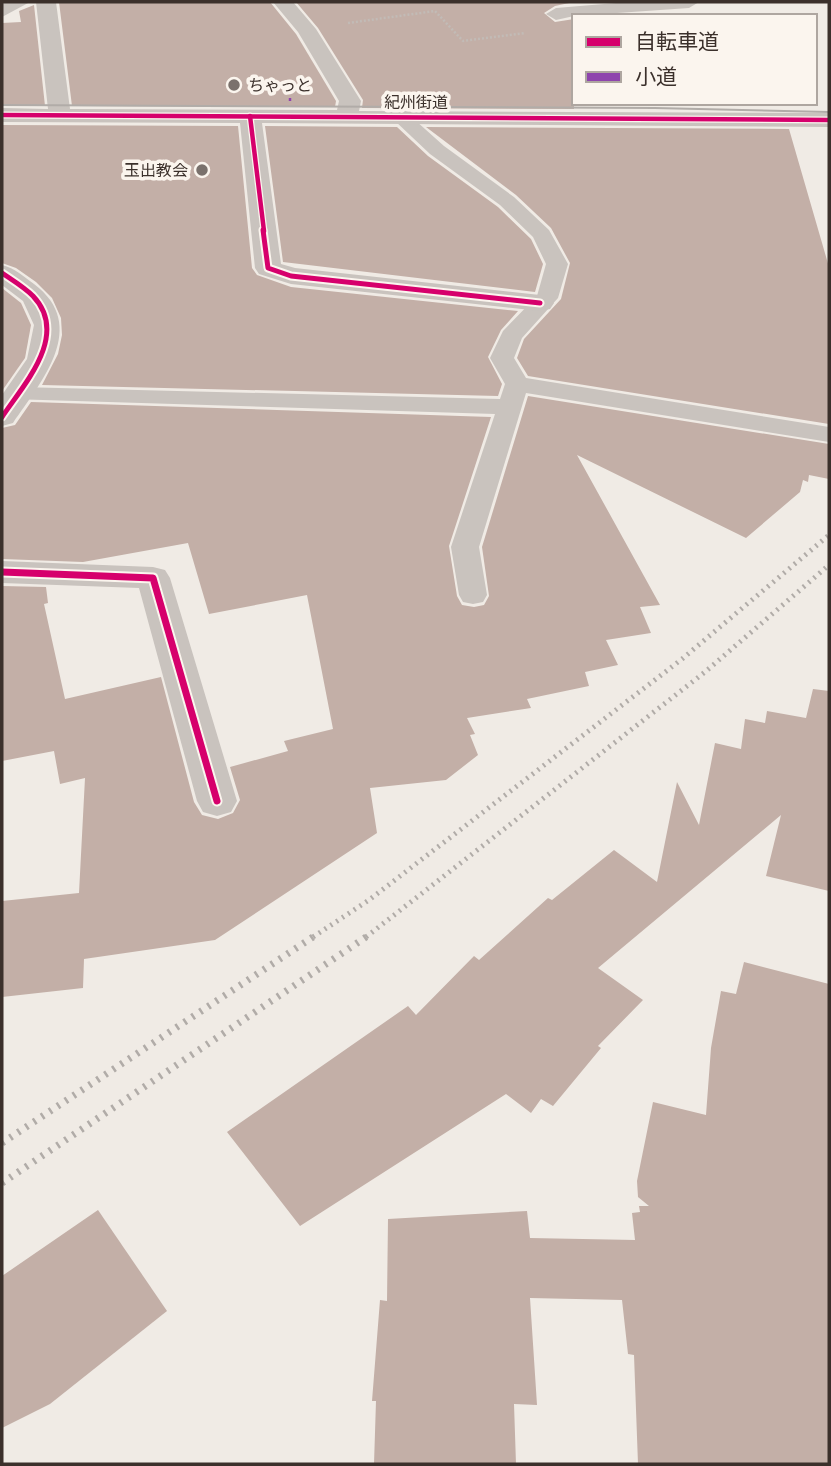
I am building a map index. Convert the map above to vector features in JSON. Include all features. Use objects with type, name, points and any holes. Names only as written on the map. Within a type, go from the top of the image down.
[{"type":"street","points":[[2,11],[20,2]]},
{"type":"street","points":[[46,2],[59,108]]},
{"type":"street","points":[[283,2],[306,29],[349,108]]},
{"type":"street","points":[[558,14],[688,2]]},
{"type":"street","name":"紀州街道","points":[[2,100],[59,108],[250,116],[349,108],[400,116],[829,120]]},
{"type":"street","name":"紀州街道","points":[[2,115],[59,108],[349,108],[572,101]]},
{"type":"street","points":[[250,116],[268,268],[291,276],[540,303]]},
{"type":"street","points":[[2,417],[41,359],[48,325],[34,297],[4,276]]},
{"type":"street","points":[[2,572],[153,578],[218,801]]},
{"type":"lane","points":[[400,116],[437,150],[507,201],[542,234],[557,264],[547,298],[511,336],[502,358],[514,396],[465,547],[472,595]]},
{"type":"lane","points":[[19,394],[514,396],[829,435]]},
{"type":"path","points":[[306,29],[435,11],[463,41],[537,32]]},
{"type":"building","points":[[59,2],[270,2],[296,34],[336,101],[335,107],[72,106]]},
{"type":"building","points":[[296,2],[574,2],[555,6],[544,13],[555,22],[572,19],[574,109],[362,108],[363,100],[318,28]]},
{"type":"building","points":[[34,5],[45,106],[2,105],[2,23],[21,22],[19,11]]},
{"type":"building","points":[[2,125],[238,126],[252,268],[257,275],[291,287],[518,311],[501,330],[488,357],[502,384],[498,396],[42,385],[58,354],[62,335],[61,318],[52,298],[36,282],[16,268],[2,263]]},
{"type":"building","points":[[265,126],[397,127],[428,156],[498,207],[531,239],[543,264],[535,292],[283,262]]},
{"type":"building","points":[[426,127],[789,129],[829,267],[829,424],[528,376],[517,358],[524,339],[561,299],[570,263],[551,228],[516,195]]},
{"type":"building","points":[[2,288],[21,303],[31,325],[25,358],[2,391]]},
{"type":"building","points":[[528,396],[829,444],[829,479],[809,475],[808,482],[803,480],[800,492],[746,538],[577,455],[660,605],[640,607],[651,633],[606,640],[618,665],[585,672],[589,686],[527,699],[531,708],[467,718],[475,734],[470,735],[478,755],[446,780],[370,788],[377,833],[215,940],[84,959],[83,988],[2,997],[2,901],[79,893],[85,778],[60,784],[54,751],[2,761],[2,586],[46,587],[48,603],[44,604],[65,699],[161,677],[194,802],[202,815],[218,819],[233,813],[240,800],[230,767],[288,751],[284,741],[333,729],[307,595],[209,614],[188,543],[83,562],[2,559],[2,428],[15,425],[31,402],[491,417],[449,546],[457,596],[462,605],[474,607],[484,605],[489,596],[482,547]]},
{"type":"building","points":[[813,689],[829,691],[829,891],[766,876],[781,815],[598,968],[643,1000],[598,1046],[601,1048],[553,1106],[541,1099],[531,1113],[506,1094],[300,1226],[227,1132],[408,1006],[416,1015],[474,956],[479,960],[548,898],[552,900],[614,850],[657,882],[677,782],[699,825],[715,743],[741,749],[745,719],[765,723],[767,711],[806,718]]},
{"type":"building","points":[[744,962],[829,984],[829,1464],[638,1464],[634,1355],[628,1354],[622,1300],[530,1298],[537,1405],[514,1404],[516,1464],[374,1464],[376,1401],[372,1401],[380,1300],[387,1301],[388,1219],[527,1211],[530,1238],[635,1240],[632,1213],[640,1212],[639,1206],[649,1206],[638,1197],[637,1181],[653,1102],[706,1115],[711,1048],[721,991],[736,994]]},
{"type":"building","points":[[98,1210],[167,1311],[50,1404],[2,1428],[2,1276]]},
{"type":"tram line","points":[[2,105],[655,108],[829,112]]},
{"type":"railway","points":[[313,937],[369,900],[682,659],[829,535]]},
{"type":"railway","points":[[366,937],[705,672],[829,565]]},
{"type":"railway","points":[[2,1143],[316,935]]},
{"type":"railway","points":[[2,1183],[369,935]]},
{"type":"cycle path","points":[[2,115],[829,120]]},
{"type":"cycle path","points":[[250,116],[268,268],[291,276],[540,303]]},
{"type":"cycle path","points":[[2,273],[34,297],[48,325],[41,359],[2,417]]},
{"type":"cycle path","points":[[2,572],[153,578],[217,801]]},
{"type":"place","name":"ちゃっと","points":[[234,85]]},
{"type":"place","name":"玉出教会","points":[[202,170]]}]
